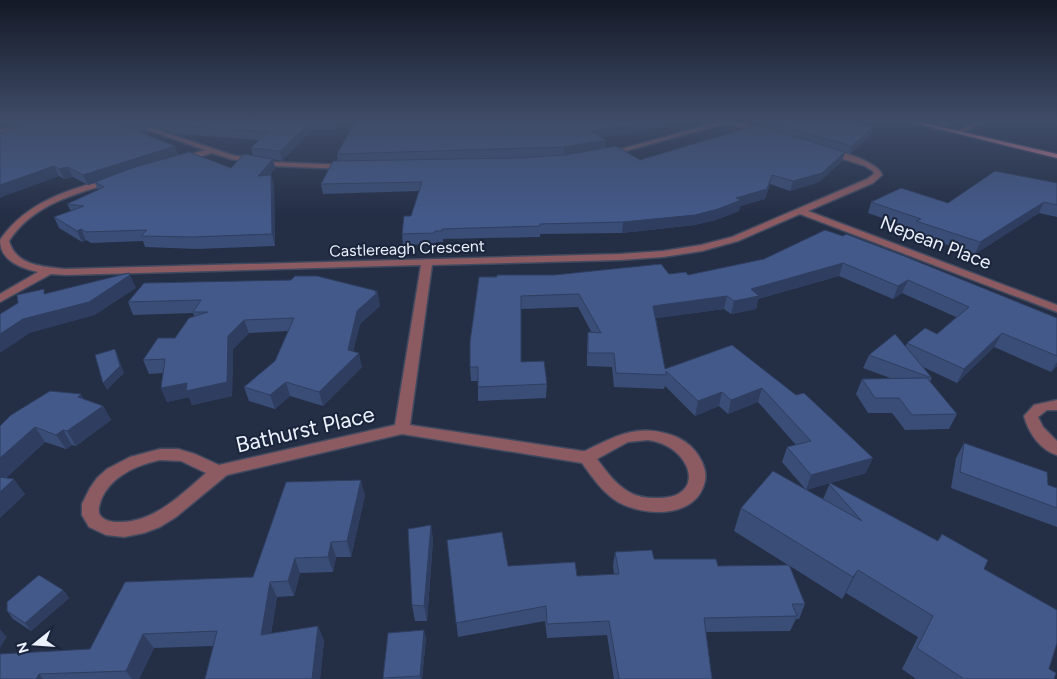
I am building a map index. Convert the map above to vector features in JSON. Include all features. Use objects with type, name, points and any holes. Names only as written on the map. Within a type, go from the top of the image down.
[{"type":"street","points":[[173,162],[201,154]]},
{"type":"street","points":[[219,154],[272,164],[353,166]]},
{"type":"street","points":[[602,155],[607,154]]},
{"type":"street","name":"Castlereagh Crescent","points":[[118,179],[59,197],[20,219],[10,228],[4,241],[12,259],[48,271],[84,272],[428,263],[663,254],[702,248],[735,239],[878,176],[877,170],[868,164],[834,154]]},
{"type":"street","name":"Nepean Place","points":[[800,211],[1057,309]]},
{"type":"street","name":"Bathurst Place","points":[[402,429],[428,263]]},
{"type":"street","points":[[0,299],[48,271]]},
{"type":"street","points":[[1057,405],[1036,408],[1031,416],[1033,426],[1043,438],[1057,449]]},
{"type":"street","name":"Bathurst Place","points":[[218,472],[188,458],[174,454],[156,455],[137,460],[119,469],[104,482],[93,496],[89,510],[94,521],[105,528],[123,530],[144,526],[164,517],[182,505],[218,472],[402,429],[586,457]]},
{"type":"street","points":[[631,434],[664,437],[679,444],[690,455],[697,468],[698,482],[691,493],[678,502],[661,506],[642,504],[624,497],[611,486],[586,457],[631,434]]},
{"type":"building","points":[[0,154],[151,154],[83,175],[68,167],[59,169],[54,166],[0,185]]},
{"type":"building","points":[[183,154],[193,154],[231,168],[244,154],[273,159],[258,176],[271,175],[272,234],[192,237],[141,236],[147,230],[86,232],[81,229],[77,231],[54,217],[84,206],[67,204],[104,187],[95,182],[132,168]]},
{"type":"building","points":[[572,154],[629,154],[640,160],[661,154],[843,154],[822,173],[793,181],[772,175],[767,189],[736,198],[741,200],[718,209],[695,215],[623,222],[442,229],[442,231],[435,231],[435,233],[402,234],[404,216],[411,216],[422,182],[321,184],[333,161],[515,158]]},
{"type":"building","points":[[995,171],[1057,183],[1057,205],[1044,202],[980,242],[916,221],[921,219],[871,202],[901,188],[948,203]]},
{"type":"building","points":[[825,230],[843,236],[846,234],[904,256],[1057,318],[1057,356],[1002,333],[964,369],[907,343],[925,328],[937,334],[969,307],[908,280],[898,286],[843,263],[751,289],[759,296],[734,301],[727,296],[653,306],[665,369],[732,345],[796,395],[804,393],[873,458],[811,475],[787,447],[811,441],[762,388],[731,400],[722,392],[698,401],[666,371],[666,375],[616,373],[614,353],[588,353],[588,332],[601,333],[579,294],[521,296],[521,362],[544,361],[547,384],[478,387],[478,367],[470,367],[470,342],[479,277],[497,277],[497,275],[554,275],[661,264],[669,274],[686,272],[688,275],[764,259]]},
{"type":"building","points":[[129,273],[130,275],[89,302],[23,319],[0,334],[0,314],[18,303],[17,295],[44,289],[44,294]]},
{"type":"building","points":[[295,276],[317,276],[377,291],[357,311],[348,350],[359,353],[319,392],[286,382],[270,395],[244,387],[275,361],[294,318],[244,320],[228,336],[227,382],[186,391],[187,383],[161,388],[165,359],[143,360],[158,338],[175,338],[189,318],[208,312],[193,312],[201,300],[128,302],[144,283],[291,280]]},
{"type":"building","points":[[895,334],[932,378],[869,355]]},
{"type":"building","points":[[115,349],[120,366],[103,383],[95,355]]},
{"type":"building","points":[[927,378],[957,414],[912,415],[899,398],[875,398],[862,379]]},
{"type":"building","points":[[50,391],[81,394],[78,397],[103,406],[67,431],[63,430],[56,435],[35,427],[0,458],[0,426],[11,415]]},
{"type":"building","points":[[964,443],[1047,472],[1048,485],[1057,488],[1057,508],[960,472]]},
{"type":"building","points":[[773,471],[862,521],[830,483],[938,541],[942,534],[988,560],[984,569],[1057,610],[1057,643],[1049,669],[1056,673],[1054,679],[964,679],[917,648],[933,616],[858,570],[853,577],[741,508]]},
{"type":"building","points":[[0,477],[14,479],[0,492]]},
{"type":"building","points":[[361,480],[347,541],[331,542],[328,557],[295,558],[288,581],[270,582],[261,635],[318,626],[312,679],[205,679],[217,631],[143,634],[126,671],[39,674],[36,679],[0,679],[0,654],[90,649],[125,582],[253,577],[286,482]]},
{"type":"building","points":[[431,525],[424,606],[412,605],[408,529]]},
{"type":"building","points":[[502,532],[508,566],[575,562],[577,576],[619,574],[615,552],[652,550],[654,559],[716,559],[718,566],[789,565],[805,604],[792,604],[797,616],[704,618],[712,679],[619,679],[609,621],[547,624],[546,606],[456,623],[447,540]]},
{"type":"building","points":[[39,575],[63,590],[25,623],[7,611],[7,602]]},
{"type":"building","points":[[424,630],[420,676],[383,678],[388,633]]}]
